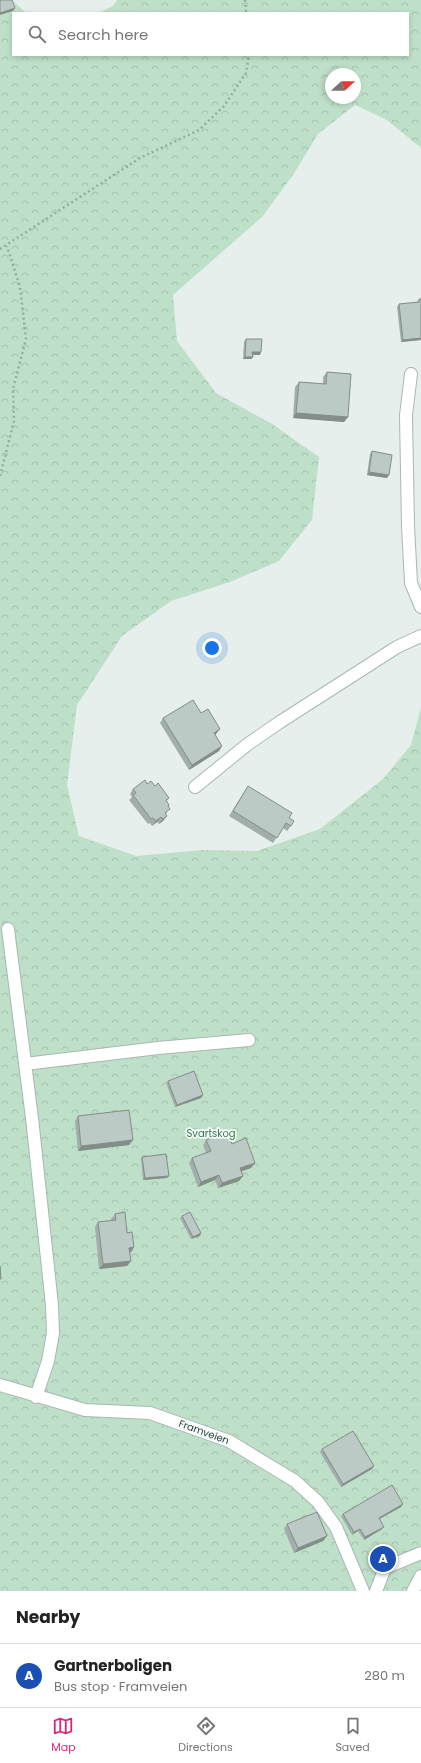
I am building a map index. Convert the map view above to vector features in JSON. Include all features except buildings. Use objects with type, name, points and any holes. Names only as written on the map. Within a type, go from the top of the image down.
[{"type":"street","points":[[412,374],[406,415],[408,526],[411,583],[421,606]]},
{"type":"street","points":[[195,787],[248,744],[280,722],[397,646],[421,636]]},
{"type":"street","points":[[8,929],[52,1305],[52,1326],[48,1361],[36,1397]]},
{"type":"street","points":[[25,1064],[158,1048],[249,1040]]},
{"type":"street","name":"Framveien","points":[[0,1385],[36,1397],[85,1410],[150,1413],[230,1441],[296,1481],[318,1502],[336,1527],[363,1591]]},
{"type":"street","points":[[376,1591],[385,1568],[421,1553]]},
{"type":"street","points":[[414,1591],[421,1576]]},
{"type":"path","points":[[245,0],[246,12]]},
{"type":"path","points":[[0,249],[7,246],[140,158],[199,130],[224,106],[246,73],[249,56]]},
{"type":"path","points":[[0,476],[14,421],[13,389],[26,339],[20,287],[7,246]]},
{"type":"green space","name":"Svartskog","points":[[0,0],[12,0],[25,12],[12,12],[12,56],[409,56],[409,12],[100,12],[113,6],[117,0],[421,0],[421,148],[387,120],[355,105],[318,134],[293,175],[262,217],[173,295],[177,341],[216,393],[272,424],[319,457],[312,520],[279,561],[230,582],[171,601],[122,636],[77,705],[67,785],[79,836],[136,856],[203,850],[257,851],[320,829],[383,779],[411,745],[421,707],[421,1591],[0,1591]]},
{"type":"place","name":"Gartnerboligen","points":[[383,1559]]}]
